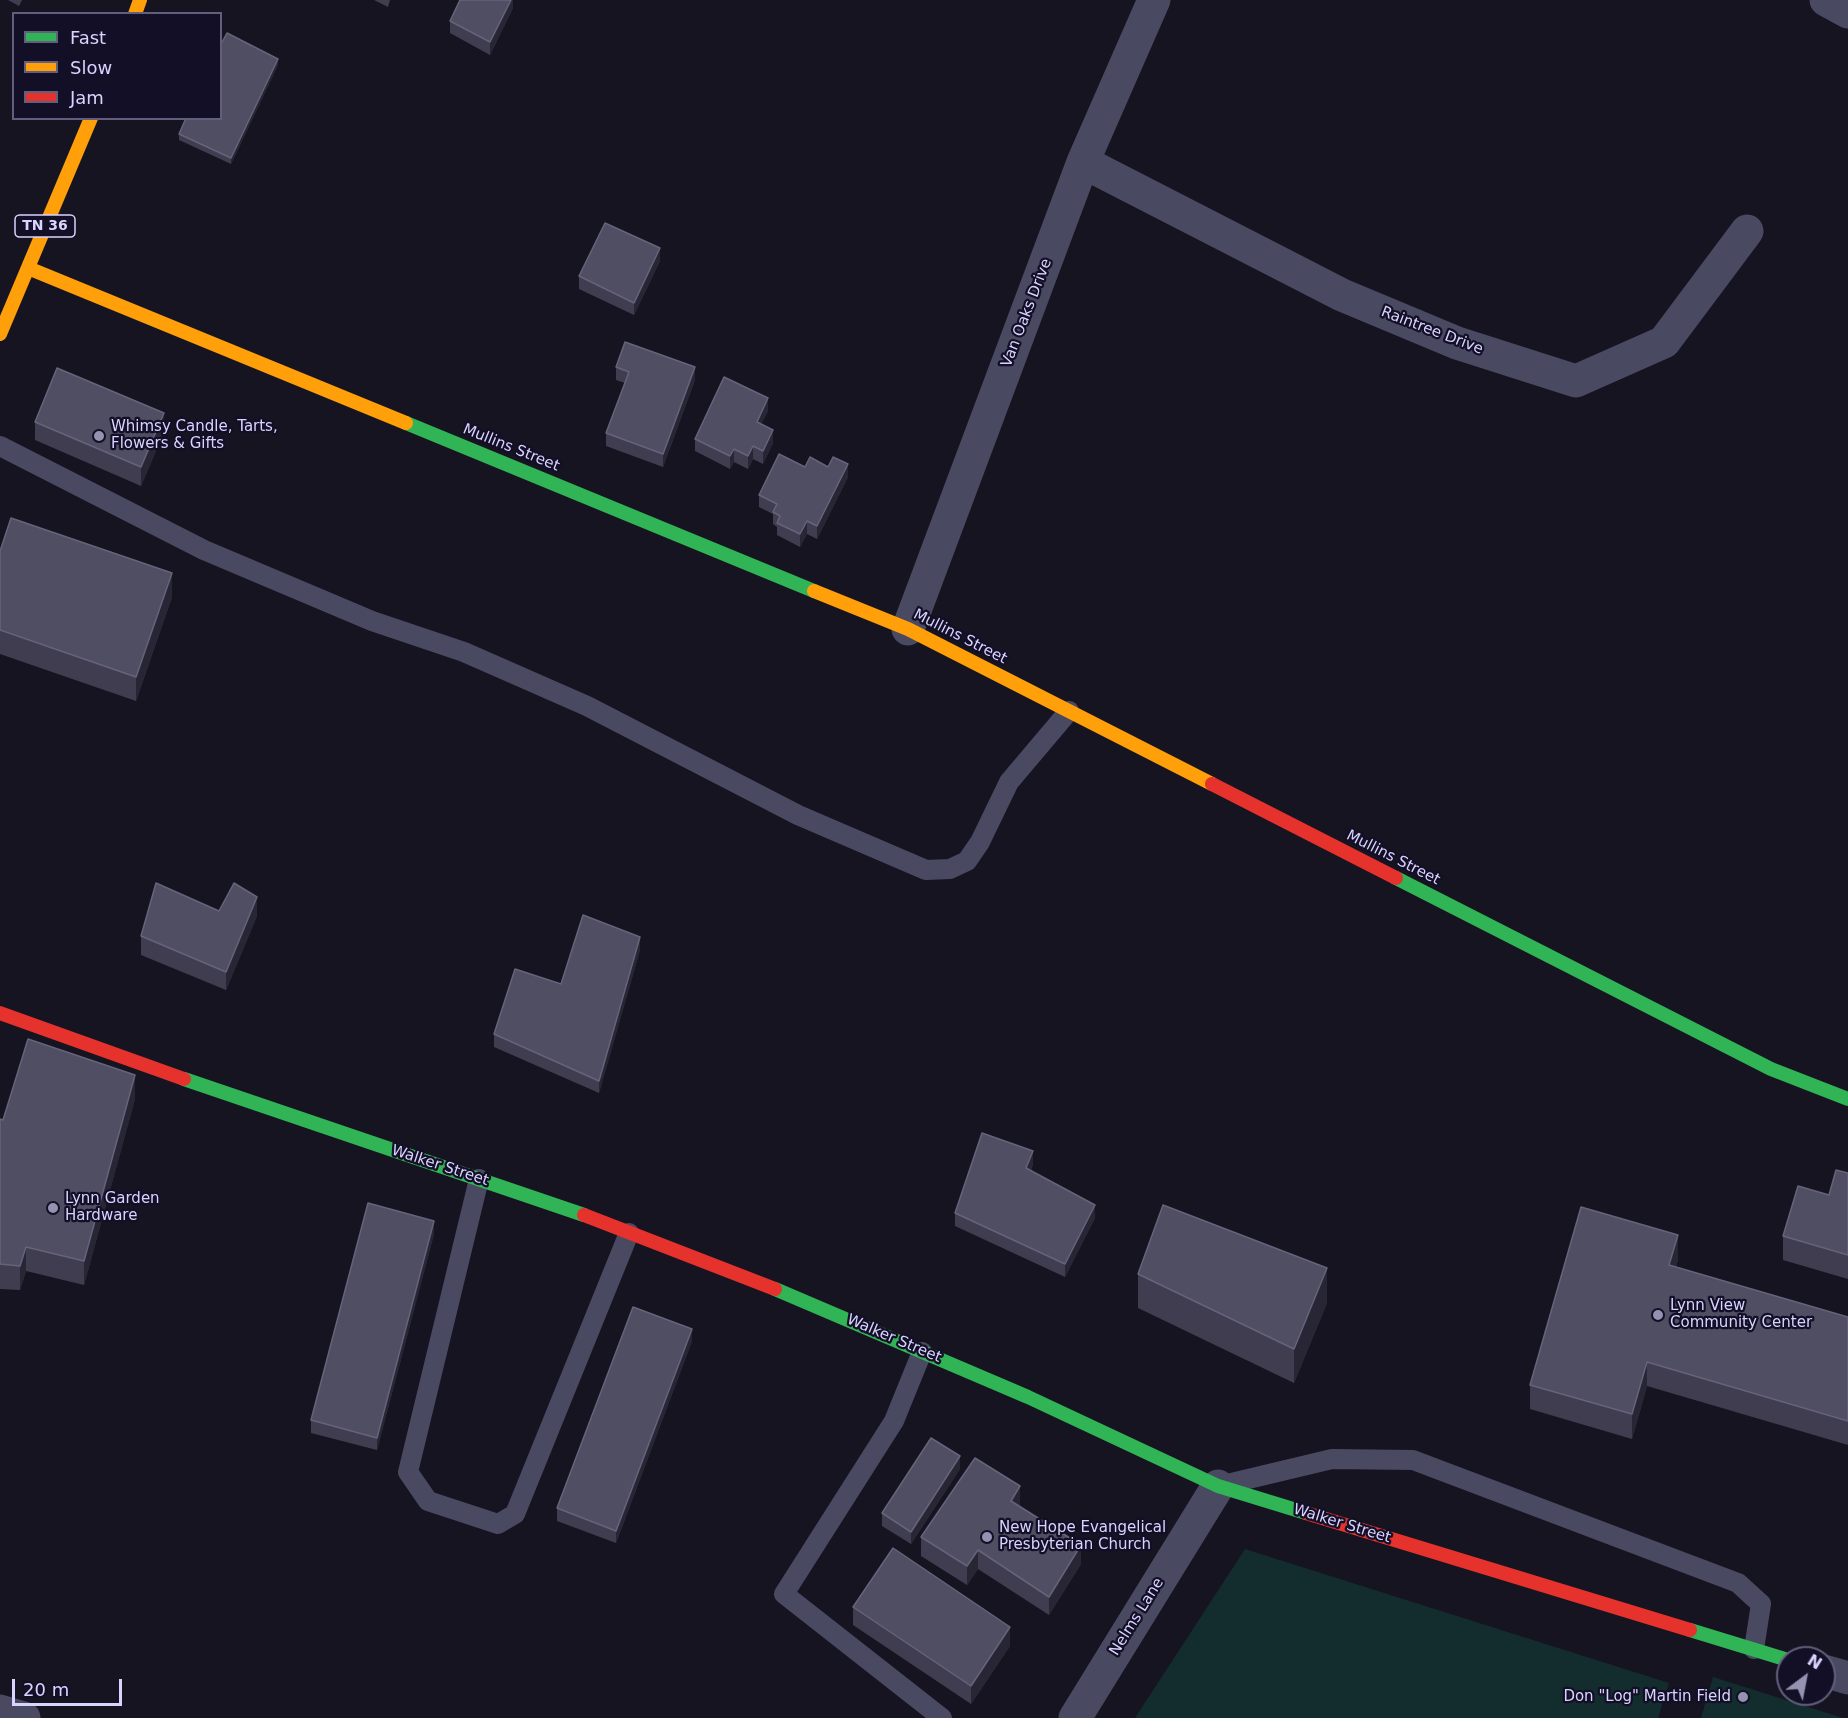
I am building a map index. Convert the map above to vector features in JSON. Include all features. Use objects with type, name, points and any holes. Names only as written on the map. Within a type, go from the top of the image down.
[{"type":"street","name":"Van Oaks Drive","points":[[908,629],[1083,162],[1154,0]]},
{"type":"street","points":[[1826,0],[1848,12]]},
{"type":"street","name":"TN 36","points":[[0,334],[90,120]]},
{"type":"street","name":"Raintree Drive","points":[[1083,162],[1342,295],[1457,343],[1576,381],[1664,342],[1747,231]]},
{"type":"street","name":"Mullins Street","points":[[28,268],[908,629],[1771,1069],[1848,1099]]},
{"type":"street","name":"Walker Street","points":[[0,1013],[275,1111],[568,1209],[792,1295],[1028,1397],[1218,1486],[1776,1656]]},
{"type":"street","name":"Nelms Lane","points":[[1075,1718],[1218,1486]]},
{"type":"street","points":[[0,1711],[24,1718]]},
{"type":"lane","points":[[0,446],[204,550],[372,621],[464,652],[587,706],[798,815],[926,870],[950,869],[967,861],[980,842],[1009,782],[1069,711]]},
{"type":"lane","points":[[479,1179],[408,1472],[428,1501],[498,1524],[514,1514],[629,1233]]},
{"type":"lane","points":[[922,1352],[894,1420],[784,1594],[942,1718]]},
{"type":"lane","points":[[1218,1486],[1332,1459],[1413,1460],[1738,1583],[1761,1604],[1754,1650]]},
{"type":"green space","points":[[1245,1549],[1669,1683],[1658,1718],[1135,1718]]},
{"type":"green space","name":"Don \"Log\" Martin Field","points":[[1713,1677],[1776,1697],[1776,1706],[1805,1706],[1843,1718],[1701,1718]]},
{"type":"building","points":[[460,0],[511,0],[490,42],[450,21]]},
{"type":"building","points":[[227,33],[278,59],[231,158],[179,134],[185,120],[222,120],[222,42]]},
{"type":"building","points":[[605,223],[660,248],[634,303],[579,276]]},
{"type":"building","points":[[625,342],[695,367],[663,454],[606,433],[629,372],[616,367]]},
{"type":"building","name":"Whimsy Candle, Tarts, Flowers & Gifts","points":[[57,368],[164,413],[141,467],[35,422]]},
{"type":"building","points":[[724,377],[768,398],[757,422],[773,430],[763,451],[753,446],[748,456],[734,449],[730,456],[695,439]]},
{"type":"building","points":[[779,454],[805,467],[810,457],[828,467],[833,457],[848,464],[817,526],[807,521],[800,534],[777,523],[780,516],[773,512],[777,504],[759,495]]},
{"type":"building","points":[[11,518],[172,573],[136,677],[0,630],[0,551]]},
{"type":"building","points":[[156,883],[219,911],[234,883],[257,897],[226,972],[141,936]]},
{"type":"building","points":[[583,915],[640,937],[599,1081],[494,1034],[515,969],[561,984]]},
{"type":"building","name":"Lynn Garden Hardware","points":[[28,1039],[135,1075],[84,1261],[26,1247],[20,1266],[0,1264],[0,1119],[3,1120]]},
{"type":"building","points":[[982,1133],[1033,1151],[1026,1168],[1095,1205],[1065,1264],[955,1213]]},
{"type":"building","points":[[1836,1170],[1848,1173],[1848,1255],[1783,1236],[1798,1186],[1829,1195]]},
{"type":"building","points":[[368,1203],[434,1221],[377,1438],[311,1420]]},
{"type":"building","points":[[1163,1205],[1327,1268],[1294,1349],[1138,1274]]},
{"type":"building","name":"Lynn View Community Center","points":[[1581,1207],[1678,1235],[1669,1265],[1848,1317],[1848,1421],[1647,1362],[1632,1414],[1530,1385]]},
{"type":"building","points":[[633,1307],[692,1329],[616,1531],[557,1508]]},
{"type":"building","points":[[931,1438],[960,1456],[911,1532],[882,1513]]},
{"type":"building","name":"New Hope Evangelical Presbyterian Church","points":[[975,1458],[1020,1486],[1011,1501],[1081,1545],[1049,1597],[978,1550],[967,1566],[921,1537]]},
{"type":"building","points":[[893,1548],[1010,1627],[971,1686],[853,1607]]},
{"type":"traffic: fast","points":[[406,423],[814,591]]},
{"type":"traffic: fast","points":[[1396,878],[1771,1069],[1848,1099]]},
{"type":"traffic: fast","points":[[184,1079],[584,1215]]},
{"type":"traffic: fast","points":[[775,1289],[1028,1397],[1218,1486],[1306,1513]]},
{"type":"traffic: fast","points":[[1690,1630],[1776,1656]]},
{"type":"traffic: slow","points":[[136,12],[140,0]]},
{"type":"traffic: slow","points":[[0,334],[90,120]]},
{"type":"traffic: slow","points":[[28,268],[406,423]]},
{"type":"traffic: slow","points":[[814,591],[908,629],[1212,784]]},
{"type":"traffic: jam","points":[[1212,784],[1396,878]]},
{"type":"traffic: jam","points":[[0,1013],[184,1079]]},
{"type":"traffic: jam","points":[[584,1215],[775,1289]]},
{"type":"traffic: jam","points":[[1306,1513],[1690,1630]]},
{"type":"place","name":"Whimsy Candle, Tarts, Flowers & Gifts","points":[[99,436]]},
{"type":"place","name":"Lynn Garden Hardware","points":[[53,1208]]},
{"type":"place","name":"Lynn View Community Center","points":[[1658,1315]]},
{"type":"place","name":"New Hope Evangelical Presbyterian Church","points":[[987,1537]]},
{"type":"place","name":"Don \"Log\" Martin Field","points":[[1743,1697]]}]
